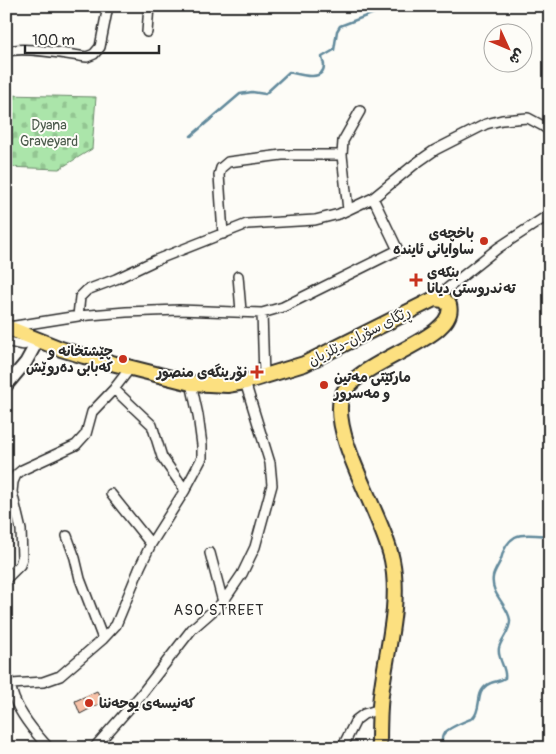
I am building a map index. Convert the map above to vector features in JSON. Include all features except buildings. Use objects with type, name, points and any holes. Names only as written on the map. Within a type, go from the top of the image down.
[{"type":"main road","name":"ڕێگای سۆران-دێلزیان","points":[[7,332],[36,339],[84,356],[131,366],[191,383],[209,385],[245,382],[310,361],[434,299]]},
{"type":"main road","points":[[379,748],[380,709],[396,592],[392,560],[380,524],[344,436],[340,412],[341,399],[345,390],[364,372],[426,338],[443,324],[450,314],[449,304],[444,300],[434,299]]},
{"type":"street","points":[[6,52],[22,50],[87,57],[94,54],[100,47],[108,6]]},
{"type":"street","points":[[148,32],[149,6]]},
{"type":"street","points":[[348,210],[342,155],[344,141],[360,111]]},
{"type":"street","points":[[78,316],[80,298],[87,290],[247,224],[315,220],[348,210],[373,198],[435,150],[486,124],[508,119],[528,118],[550,131]]},
{"type":"street","points":[[223,234],[218,175],[221,168],[228,162],[282,155],[342,155]]},
{"type":"street","points":[[7,332],[78,316],[179,310],[262,313],[283,307],[398,250],[373,198]]},
{"type":"street","points":[[434,299],[498,248],[550,214]]},
{"type":"street","points":[[238,276],[241,311]]},
{"type":"street","points":[[262,313],[264,377]]},
{"type":"street","points":[[6,386],[26,362],[36,339]]},
{"type":"street","points":[[6,579],[20,565],[22,558],[21,530],[12,492],[16,475],[22,470],[76,445],[86,434],[92,412],[114,389],[131,366]]},
{"type":"street","points":[[94,748],[140,696],[192,628],[223,602],[242,574],[255,547],[272,485],[270,463],[245,382]]},
{"type":"street","points":[[11,684],[43,682],[60,676],[103,639],[116,625],[130,588],[152,544],[202,458],[202,445],[191,383]]},
{"type":"street","points":[[114,389],[152,425],[162,457],[185,490]]},
{"type":"street","points":[[110,494],[152,544]]},
{"type":"street","points":[[67,536],[82,587],[103,639]]},
{"type":"street","points":[[210,553],[223,602]]},
{"type":"street","points":[[6,675],[11,684],[10,699],[49,748]]},
{"type":"street","points":[[342,748],[356,720],[364,714],[380,709]]},
{"type":"green space","name":"Dyana Graveyard","points":[[6,95],[96,97],[92,149],[59,169],[6,167]]},
{"type":"waterway","points":[[191,136],[240,94],[252,92],[265,94],[289,72],[310,76],[320,74],[323,71],[324,65],[322,57],[334,50],[337,31],[340,26],[374,13],[379,6]]},
{"type":"waterway","points":[[443,748],[442,738],[445,732],[473,718],[476,714],[483,688],[505,678],[505,671],[499,656],[499,648],[509,627],[510,620],[494,589],[493,583],[494,575],[504,549],[515,537],[550,535]]},
{"type":"place","name":"باخچەی ساوایانی ئایندە","points":[[484,241]]},
{"type":"place","name":"بنکەی تەندروستی دیانا","points":[[416,280]]},
{"type":"place","name":"چێشتخانە و کەبابی دەروێش","points":[[123,359]]},
{"type":"place","name":"نۆرینگه‌ی منصور","points":[[257,372]]},
{"type":"place","name":"مارکێتی مەتین و مەسرور","points":[[324,385]]},
{"type":"place","name":"کەنیسەی یوحەننا","points":[[89,703]]},
{"type":"district","name":"ASO STREET","points":[[219,610]]}]
